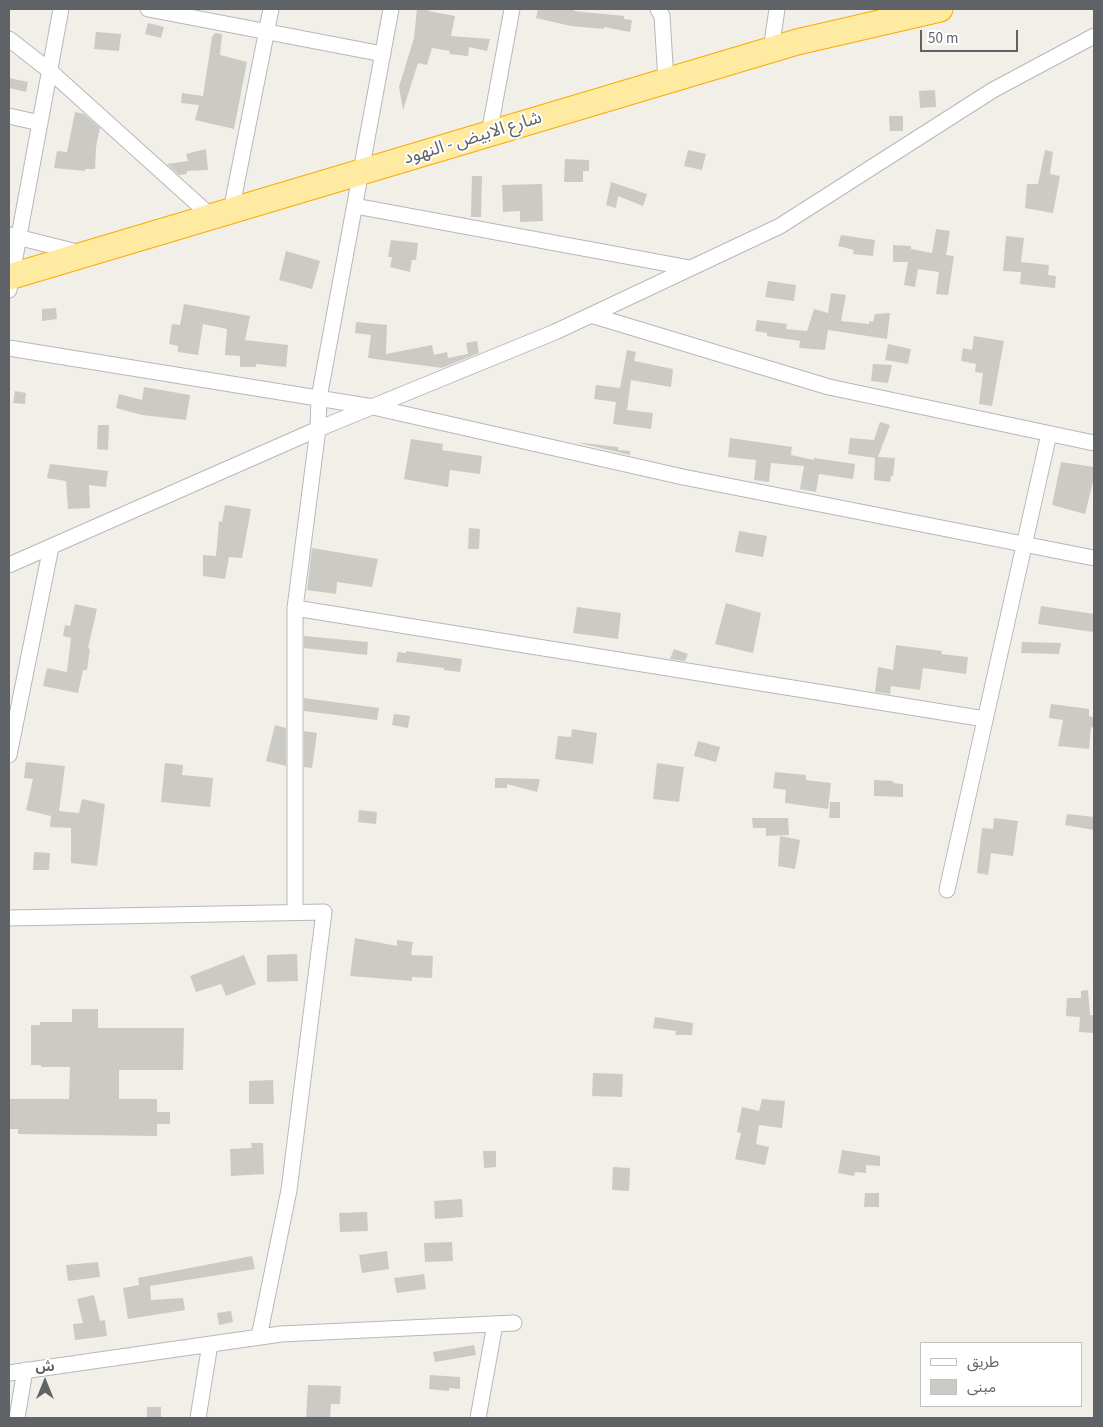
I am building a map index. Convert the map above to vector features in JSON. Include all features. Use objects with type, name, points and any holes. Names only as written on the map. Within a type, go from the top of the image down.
[{"type":"highway","name":"شارع الابيض - النهود","points":[[10,281],[85,254],[770,50],[940,9]]},
{"type":"street","points":[[10,281],[14,236],[40,123],[61,9]]},
{"type":"street","points":[[148,9],[383,54]]},
{"type":"street","points":[[9,39],[222,214],[271,9]]},
{"type":"street","points":[[294,912],[295,608],[318,429],[319,398],[391,9]]},
{"type":"street","points":[[489,134],[512,9]]},
{"type":"street","points":[[658,9],[662,16],[666,81]]},
{"type":"street","points":[[770,50],[777,9]]},
{"type":"street","points":[[9,565],[318,429],[591,315],[780,226],[993,90],[1094,36]]},
{"type":"street","points":[[9,116],[40,123]]},
{"type":"street","points":[[355,206],[690,268]]},
{"type":"street","points":[[14,236],[85,254]]},
{"type":"street","points":[[591,315],[829,387],[1094,444]]},
{"type":"street","points":[[9,348],[373,406],[682,476],[1094,558]]},
{"type":"street","points":[[946,890],[1049,434]]},
{"type":"street","points":[[9,755],[51,547]]},
{"type":"street","points":[[295,608],[985,719]]},
{"type":"street","points":[[9,918],[324,912],[290,1190],[259,1337]]},
{"type":"street","points":[[9,1373],[281,1334],[514,1323]]},
{"type":"street","points":[[478,1418],[495,1324]]},
{"type":"street","points":[[198,1418],[210,1344]]},
{"type":"street","points":[[17,1418],[26,1370]]},
{"type":"building","points":[[417,9],[429,9],[428,11],[455,16],[451,36],[490,39],[487,51],[469,47],[468,56],[449,54],[450,51],[432,48],[427,65],[418,63],[403,110],[399,87],[414,38]]},
{"type":"building","points":[[538,9],[574,9],[574,11],[624,16],[624,19],[632,20],[630,32],[604,27],[604,29],[571,26],[536,18]]},
{"type":"building","points":[[148,23],[164,27],[161,38],[145,34]]},
{"type":"building","points":[[96,32],[121,34],[119,51],[94,49]]},
{"type":"building","points":[[215,33],[222,34],[220,55],[247,62],[234,129],[195,120],[199,105],[181,103],[182,93],[203,96],[212,37]]},
{"type":"building","points":[[9,78],[28,82],[26,92],[9,88]]},
{"type":"building","points":[[935,90],[936,107],[920,108],[919,91]]},
{"type":"building","points":[[75,112],[84,114],[100,128],[96,147],[95,169],[85,169],[85,171],[54,168],[57,151],[67,152]]},
{"type":"building","points":[[889,116],[903,116],[903,131],[890,131]]},
{"type":"building","points":[[206,149],[208,170],[187,171],[187,174],[179,175],[167,164],[188,161],[186,154]]},
{"type":"building","points":[[688,150],[706,154],[702,170],[684,166]]},
{"type":"building","points":[[1045,150],[1053,152],[1050,174],[1060,176],[1053,213],[1025,208],[1027,184],[1038,184]]},
{"type":"building","points":[[565,159],[589,160],[589,171],[583,171],[583,182],[564,182]]},
{"type":"building","points":[[472,176],[482,176],[481,217],[471,217]]},
{"type":"building","points":[[611,182],[647,194],[643,206],[618,196],[616,208],[606,205]]},
{"type":"building","points":[[542,184],[543,221],[520,222],[520,211],[503,212],[502,185]]},
{"type":"building","points":[[936,229],[950,231],[946,255],[954,256],[948,295],[936,294],[939,272],[918,269],[915,287],[904,285],[908,262],[893,262],[893,245],[911,246],[911,249],[932,253]]},
{"type":"building","points":[[841,235],[875,240],[873,256],[853,254],[854,250],[838,246]]},
{"type":"building","points":[[1006,236],[1024,238],[1021,262],[1049,265],[1048,275],[1056,276],[1055,288],[1020,284],[1021,272],[1003,271]]},
{"type":"building","points":[[391,240],[418,243],[416,260],[412,260],[410,272],[390,267],[392,257],[388,257]]},
{"type":"building","points":[[286,251],[320,261],[312,289],[279,280]]},
{"type":"building","points":[[768,281],[796,285],[794,301],[765,297]]},
{"type":"building","points":[[831,293],[846,295],[841,321],[869,324],[869,321],[873,322],[875,314],[890,313],[887,339],[828,330],[825,350],[799,348],[800,341],[767,336],[767,333],[755,331],[757,320],[787,324],[786,329],[807,331],[814,309],[828,313]]},
{"type":"building","points":[[184,304],[250,316],[245,340],[288,345],[286,367],[256,364],[256,367],[240,367],[240,356],[225,355],[227,329],[203,324],[198,355],[178,352],[178,346],[169,344],[172,324],[180,325]]},
{"type":"building","points":[[56,308],[57,319],[42,321],[42,309]]},
{"type":"building","points":[[356,322],[387,325],[386,354],[432,345],[434,355],[447,352],[448,358],[468,354],[466,343],[477,341],[479,353],[442,368],[368,358],[371,335],[355,333]]},
{"type":"building","points":[[974,336],[1004,341],[992,406],[979,404],[983,373],[975,372],[976,364],[961,361],[963,348],[972,350]]},
{"type":"building","points":[[888,344],[911,349],[908,364],[885,360]]},
{"type":"building","points":[[627,350],[636,352],[634,361],[673,369],[671,387],[631,380],[627,410],[653,413],[651,429],[613,424],[616,402],[594,399],[596,385],[620,388]]},
{"type":"building","points":[[873,364],[892,365],[888,383],[871,381]]},
{"type":"building","points":[[144,387],[190,395],[186,420],[142,415],[116,408],[119,394],[142,400]]},
{"type":"building","points":[[15,391],[26,393],[25,404],[13,403]]},
{"type":"building","points":[[880,422],[890,425],[878,457],[895,458],[893,476],[891,476],[890,482],[874,480],[875,458],[848,454],[850,438],[874,440]]},
{"type":"building","points":[[98,425],[109,425],[108,450],[97,449]]},
{"type":"building","points":[[730,438],[792,447],[791,455],[814,460],[814,458],[855,464],[853,479],[819,474],[816,492],[800,489],[804,466],[771,463],[769,482],[754,480],[756,460],[728,457]]},
{"type":"building","points":[[411,439],[443,444],[442,450],[482,456],[480,474],[450,470],[448,487],[404,479]]},
{"type":"building","points":[[575,442],[618,447],[618,450],[630,451],[630,455]]},
{"type":"building","points":[[1061,462],[1094,467],[1094,478],[1085,514],[1052,505]]},
{"type":"building","points":[[50,464],[108,471],[106,487],[89,485],[90,508],[68,509],[66,481],[47,478]]},
{"type":"building","points":[[225,505],[251,509],[242,558],[229,557],[225,579],[203,576],[203,555],[216,556],[219,521],[222,522]]},
{"type":"building","points":[[469,528],[480,529],[479,549],[468,549]]},
{"type":"building","points":[[739,531],[767,536],[763,557],[735,552]]},
{"type":"building","points":[[312,548],[378,559],[372,587],[337,582],[336,594],[307,590]]},
{"type":"building","points":[[726,603],[761,613],[753,653],[715,644]]},
{"type":"building","points":[[75,604],[97,609],[88,648],[90,649],[87,670],[83,670],[78,693],[43,686],[47,668],[67,672],[71,638],[63,636],[65,625],[70,626]]},
{"type":"building","points":[[1041,606],[1094,614],[1093,632],[1038,624]]},
{"type":"building","points":[[577,607],[621,613],[618,639],[573,633]]},
{"type":"building","points":[[304,636],[368,642],[367,655],[304,648]]},
{"type":"building","points":[[1022,642],[1061,643],[1059,654],[1021,653]]},
{"type":"building","points":[[896,645],[942,651],[941,654],[968,657],[966,674],[923,668],[920,690],[891,686],[890,694],[875,692],[878,667],[893,670]]},
{"type":"building","points":[[674,649],[688,654],[685,661],[670,659]]},
{"type":"building","points":[[406,651],[462,659],[460,672],[396,662],[398,652],[406,653]]},
{"type":"building","points":[[304,698],[379,708],[377,720],[304,711]]},
{"type":"building","points":[[1051,704],[1089,709],[1089,716],[1094,718],[1094,728],[1091,727],[1089,749],[1058,746],[1063,720],[1049,718]]},
{"type":"building","points":[[394,714],[410,716],[408,728],[392,725]]},
{"type":"building","points":[[275,725],[286,728],[286,766],[266,761]]},
{"type":"building","points":[[572,729],[597,733],[593,764],[555,759],[558,736],[571,737]]},
{"type":"building","points":[[304,731],[317,733],[312,768],[304,767]]},
{"type":"building","points":[[698,741],[720,747],[716,762],[694,756]]},
{"type":"building","points":[[26,762],[65,766],[59,811],[79,813],[82,799],[105,804],[97,866],[71,863],[71,828],[50,827],[51,816],[26,810],[33,779],[24,778]]},
{"type":"building","points":[[165,763],[183,765],[182,775],[213,778],[210,807],[161,802]]},
{"type":"building","points":[[657,763],[684,767],[679,802],[653,799]]},
{"type":"building","points":[[775,772],[806,775],[806,780],[831,783],[828,809],[785,803],[786,790],[773,788]]},
{"type":"building","points":[[495,778],[540,779],[537,792],[507,784],[507,788],[495,788]]},
{"type":"building","points":[[874,780],[893,781],[893,783],[903,784],[903,797],[874,796]]},
{"type":"building","points":[[830,802],[840,802],[840,818],[829,818]]},
{"type":"building","points":[[359,810],[377,812],[376,824],[358,822]]},
{"type":"building","points":[[1067,814],[1094,817],[1094,830],[1065,825]]},
{"type":"building","points":[[752,818],[788,818],[789,835],[766,836],[766,828],[753,828]]},
{"type":"building","points":[[994,818],[1018,821],[1013,856],[991,853],[988,875],[977,873],[982,828],[993,829]]},
{"type":"building","points":[[780,836],[800,840],[795,869],[778,866]]},
{"type":"building","points":[[34,852],[50,853],[49,870],[33,870]]},
{"type":"building","points":[[355,938],[397,946],[397,940],[413,942],[411,955],[433,956],[432,978],[412,977],[412,981],[350,976]]},
{"type":"building","points":[[297,954],[298,981],[267,982],[267,955]]},
{"type":"building","points":[[244,955],[256,984],[226,996],[221,984],[196,992],[190,976]]},
{"type":"building","points":[[1088,990],[1090,1015],[1094,1015],[1094,1033],[1079,1032],[1080,1017],[1066,1016],[1067,998],[1081,998],[1081,991]]},
{"type":"building","points":[[72,1009],[98,1009],[98,1028],[184,1028],[183,1070],[119,1070],[119,1099],[157,1099],[157,1112],[170,1112],[170,1124],[157,1124],[157,1136],[18,1134],[18,1129],[9,1129],[9,1099],[69,1099],[70,1067],[31,1065],[31,1025],[40,1025],[40,1022],[72,1022]]},
{"type":"building","points":[[655,1017],[693,1023],[692,1035],[675,1035],[676,1031],[653,1028]]},
{"type":"building","points":[[593,1073],[623,1074],[622,1097],[592,1096]]},
{"type":"building","points":[[273,1080],[274,1104],[249,1104],[249,1081]]},
{"type":"building","points":[[762,1099],[785,1101],[782,1128],[759,1125],[756,1144],[769,1147],[765,1165],[735,1159],[741,1133],[737,1132],[742,1107],[759,1111]]},
{"type":"building","points":[[251,1143],[263,1143],[264,1174],[231,1176],[230,1149],[252,1148]]},
{"type":"building","points":[[842,1150],[880,1156],[880,1166],[866,1165],[866,1173],[855,1172],[854,1176],[838,1173]]},
{"type":"building","points":[[483,1151],[496,1151],[496,1167],[484,1168]]},
{"type":"building","points":[[613,1167],[630,1168],[629,1191],[612,1190]]},
{"type":"building","points":[[865,1193],[879,1193],[879,1207],[864,1207]]},
{"type":"building","points":[[462,1199],[463,1217],[435,1219],[434,1201]]},
{"type":"building","points":[[367,1212],[368,1231],[340,1232],[339,1213]]},
{"type":"building","points":[[452,1242],[453,1261],[425,1262],[424,1243]]},
{"type":"building","points":[[387,1251],[389,1269],[362,1273],[359,1255]]},
{"type":"building","points":[[252,1256],[255,1269],[150,1286],[151,1300],[183,1298],[185,1310],[128,1319],[123,1288],[139,1285],[138,1278]]},
{"type":"building","points":[[98,1262],[100,1277],[68,1281],[66,1265]]},
{"type":"building","points":[[424,1274],[426,1289],[397,1293],[394,1278]]},
{"type":"building","points":[[94,1295],[100,1321],[105,1320],[107,1336],[75,1340],[73,1324],[83,1323],[77,1299]]},
{"type":"building","points":[[231,1311],[233,1322],[219,1325],[217,1313]]},
{"type":"building","points":[[474,1345],[476,1355],[435,1362],[433,1352]]},
{"type":"building","points":[[430,1375],[460,1377],[460,1389],[449,1388],[449,1391],[429,1389]]},
{"type":"building","points":[[308,1385],[341,1386],[340,1404],[331,1404],[330,1418],[306,1418]]},
{"type":"building","points":[[147,1407],[161,1407],[161,1418],[147,1418]]}]
